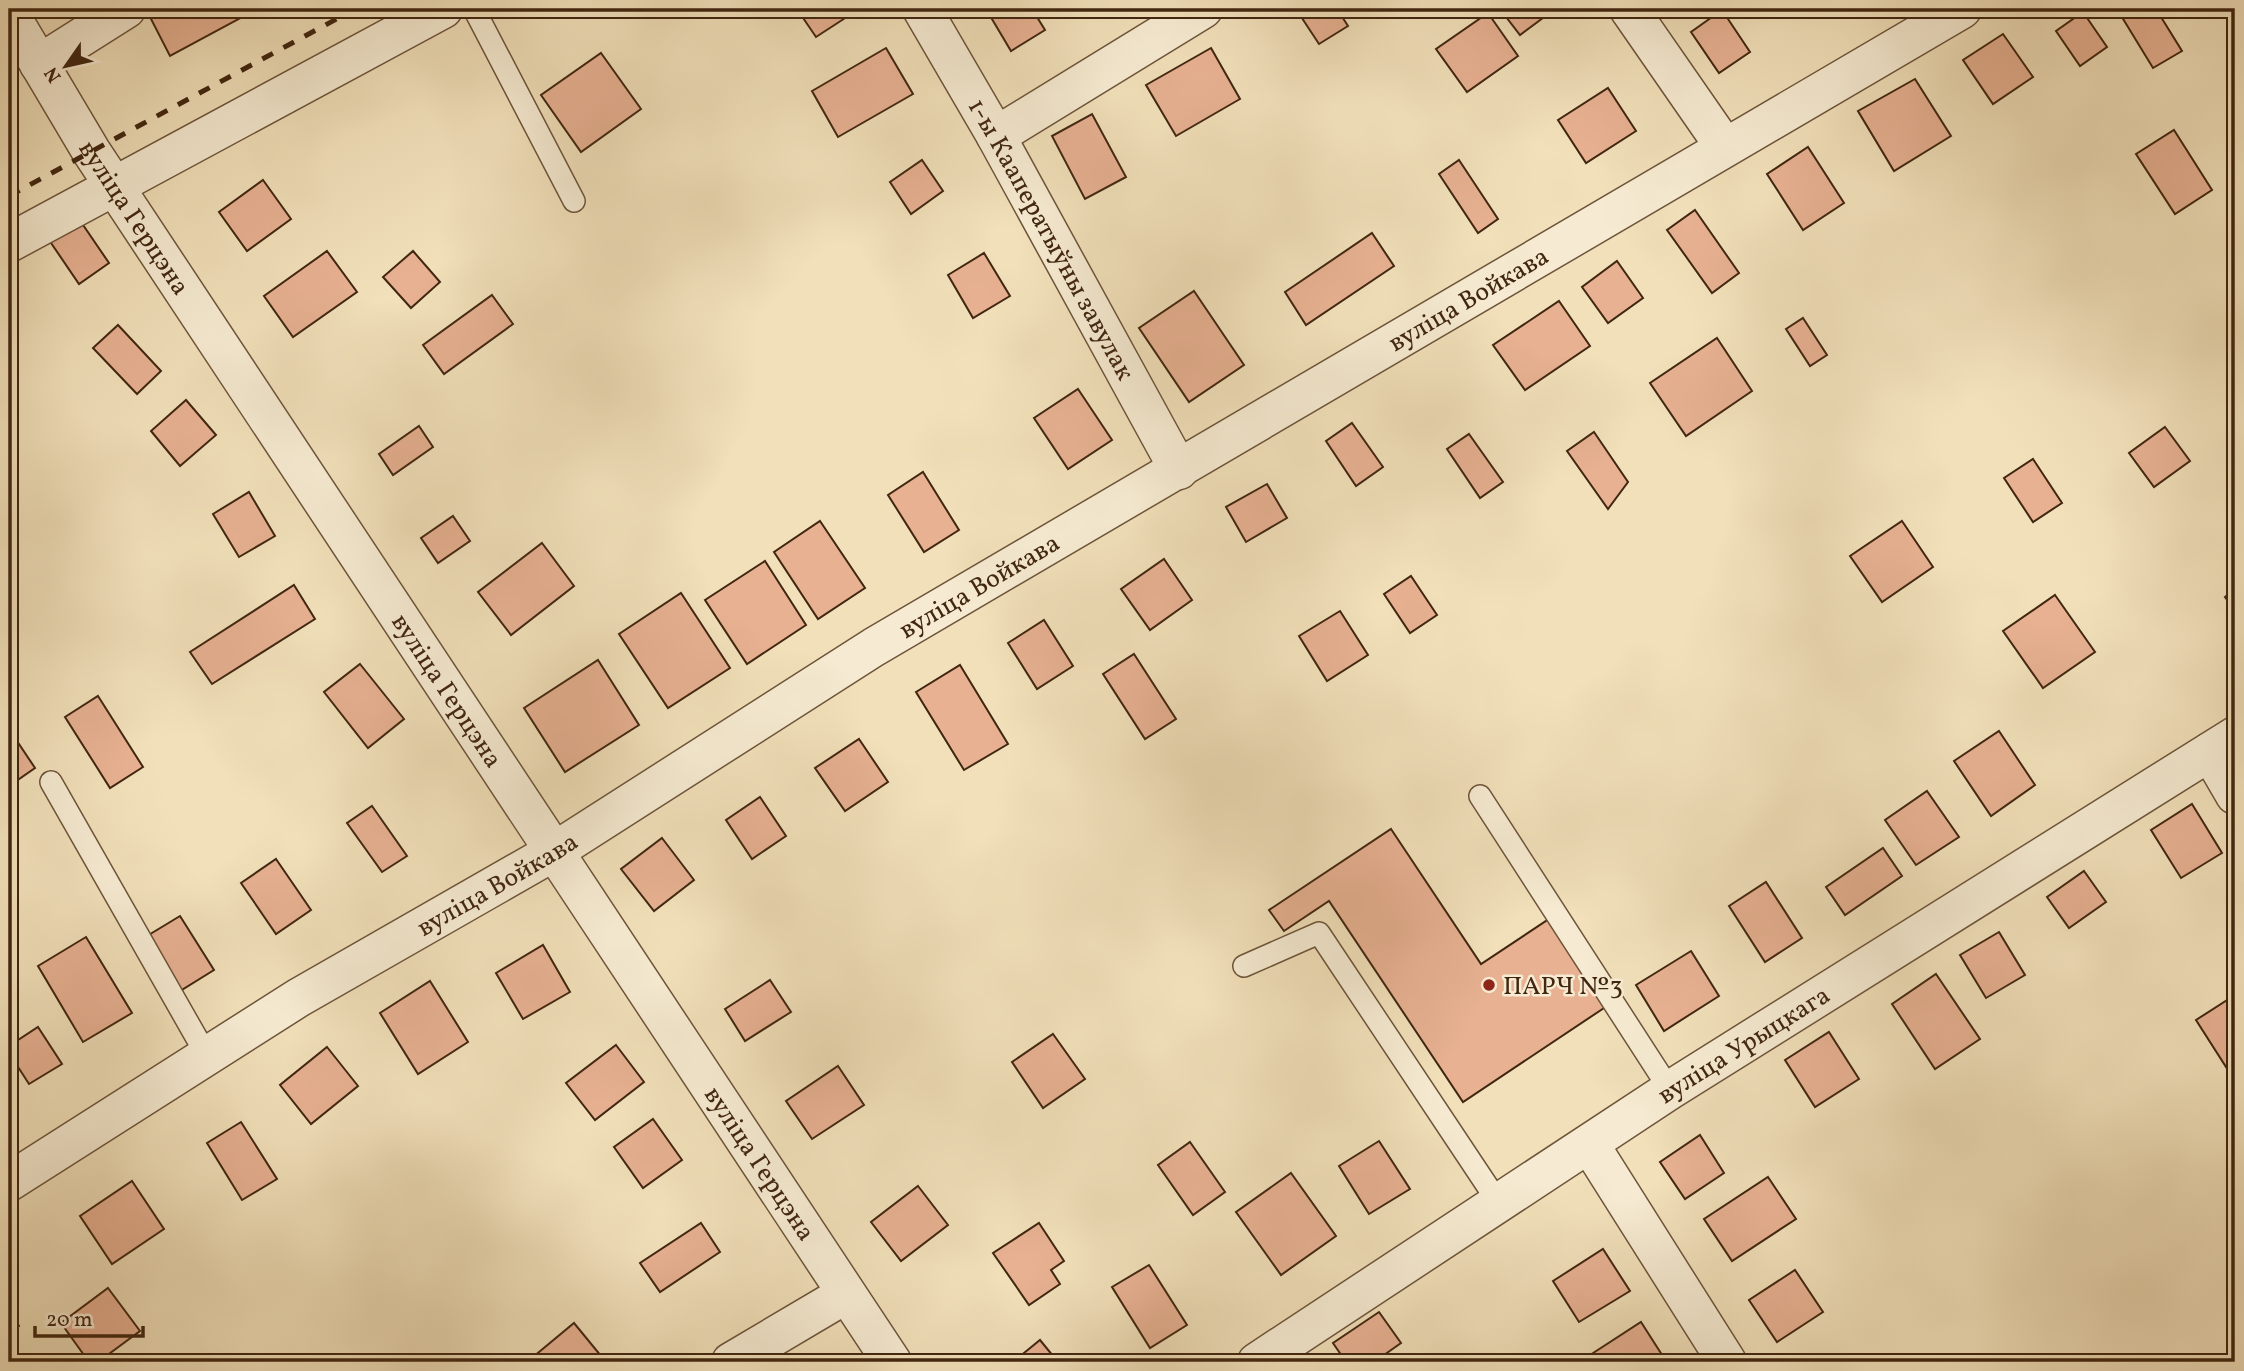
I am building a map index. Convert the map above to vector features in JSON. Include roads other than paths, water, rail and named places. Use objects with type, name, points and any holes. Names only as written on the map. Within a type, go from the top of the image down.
[{"type":"street","points":[[9,243],[443,9]]},
{"type":"street","name":"1-ы Кааператыўны завулак","points":[[922,9],[996,136],[1179,470]]},
{"type":"street","points":[[996,136],[1203,9]]},
{"type":"street","points":[[1629,9],[1724,146]]},
{"type":"street","name":"вуліца Войкава","points":[[9,1182],[298,998],[555,851],[874,647],[1179,470],[1724,146],[1962,9]]},
{"type":"street","name":"вуліца Герцэна","points":[[9,13],[115,186],[892,1362]]},
{"type":"street","points":[[39,64],[107,14]]},
{"type":"street","points":[[2222,744],[2235,795]]},
{"type":"street","name":"вуліца Урыцкага","points":[[1257,1362],[1500,1205],[1670,1090],[2222,744]]},
{"type":"street","points":[[1590,1145],[1727,1362]]},
{"type":"street","points":[[731,1362],[846,1294]]},
{"type":"lane","points":[[474,9],[575,201]]},
{"type":"lane","points":[[51,782],[207,1056]]},
{"type":"lane","points":[[1480,796],[1670,1090]]},
{"type":"lane","points":[[1244,966],[1319,933],[1500,1205]]},
{"type":"railway","points":[[9,196],[355,9]]},
{"type":"place","name":"ПАРЧ №3","points":[[1489,985]]}]
